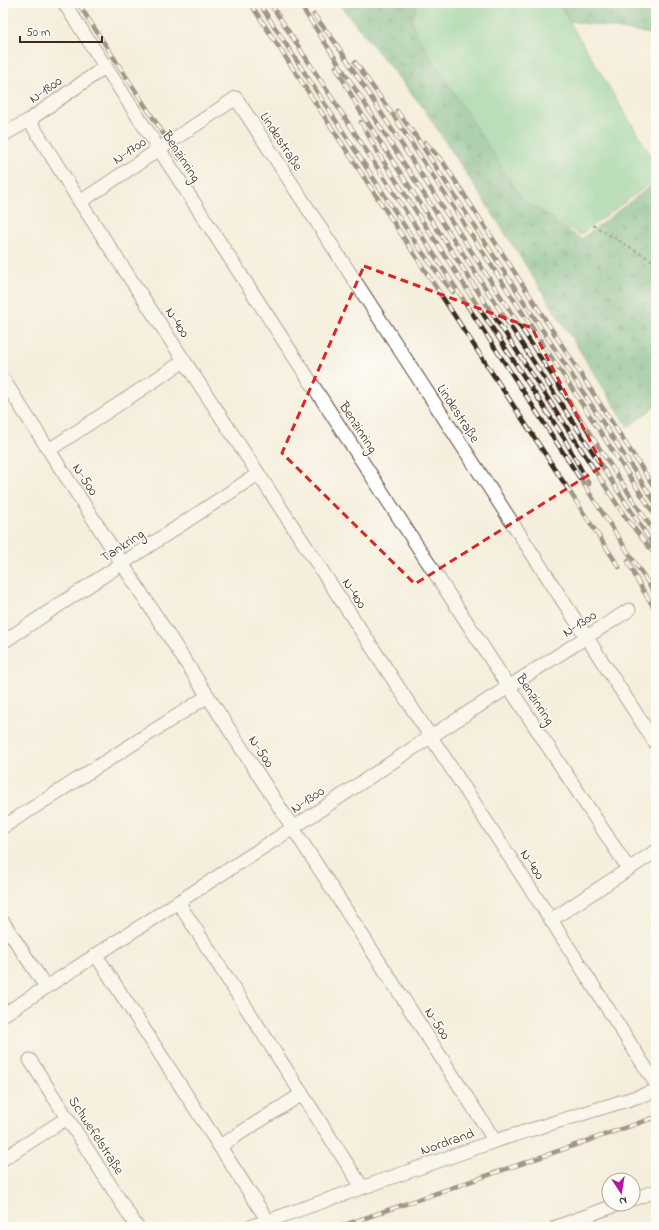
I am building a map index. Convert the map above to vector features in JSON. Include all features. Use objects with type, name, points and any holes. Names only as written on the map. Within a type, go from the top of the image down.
[{"type":"lane","name":"Benzinring","points":[[64,3],[628,868]]},
{"type":"lane","name":"N-1800","points":[[3,135],[28,120],[105,67]]},
{"type":"lane","name":"N-1700","points":[[80,202],[236,98]]},
{"type":"lane","name":"Lindestraße","points":[[236,98],[656,744]]},
{"type":"lane","name":"N-400","points":[[28,120],[80,202],[551,920],[656,1084]]},
{"type":"lane","points":[[49,450],[184,361]]},
{"type":"lane","name":"N-500","points":[[3,379],[495,1141]]},
{"type":"lane","name":"Tankring","points":[[3,642],[258,474]]},
{"type":"lane","name":"N-1300","points":[[3,1015],[293,828],[430,737],[629,610]]},
{"type":"lane","points":[[3,828],[208,696]]},
{"type":"lane","points":[[551,920],[656,851]]},
{"type":"lane","points":[[178,902],[362,1187]]},
{"type":"lane","points":[[3,922],[46,987]]},
{"type":"lane","points":[[96,954],[268,1221]]},
{"type":"lane","name":"Schwefelstraße","points":[[30,1060],[137,1227]]},
{"type":"lane","name":"Nordrand","points":[[250,1227],[495,1141],[656,1091]]},
{"type":"lane","points":[[220,1146],[302,1094]]},
{"type":"lane","points":[[3,1159],[67,1118]]},
{"type":"lane","points":[[641,1196],[656,1191]]},
{"type":"lane","points":[[556,1227],[601,1211]]},
{"type":"path","points":[[593,225],[656,263]]},
{"type":"highlighted area","points":[[364,266],[532,328],[603,466],[415,584],[282,453]]},
{"type":"green space","points":[[338,3],[419,3],[525,200],[581,239],[656,182],[656,406],[628,427],[424,109]]},
{"type":"green space","points":[[418,3],[558,3],[656,164],[656,179],[580,235],[523,200],[417,35],[412,21]]},
{"type":"green space","points":[[558,3],[656,3],[656,35],[569,21]]},
{"type":"railway","points":[[78,3],[180,159]]},
{"type":"railway","points":[[250,3],[619,567]]},
{"type":"railway","points":[[259,3],[417,245],[453,292]]},
{"type":"railway","points":[[270,3],[656,595]]},
{"type":"railway","points":[[299,3],[656,549]]},
{"type":"railway","points":[[314,15],[335,42],[656,535]]},
{"type":"railway","points":[[355,62],[393,115],[656,517]]},
{"type":"railway","points":[[336,67],[360,111],[626,518],[656,556]]},
{"type":"railway","points":[[397,111],[415,135],[656,504]]},
{"type":"railway","points":[[361,122],[378,153],[564,438],[589,484]]},
{"type":"railway","points":[[425,142],[443,162],[656,490]]},
{"type":"railway","points":[[628,561],[638,582],[656,611]]},
{"type":"railway","points":[[339,1227],[656,1117]]}]
